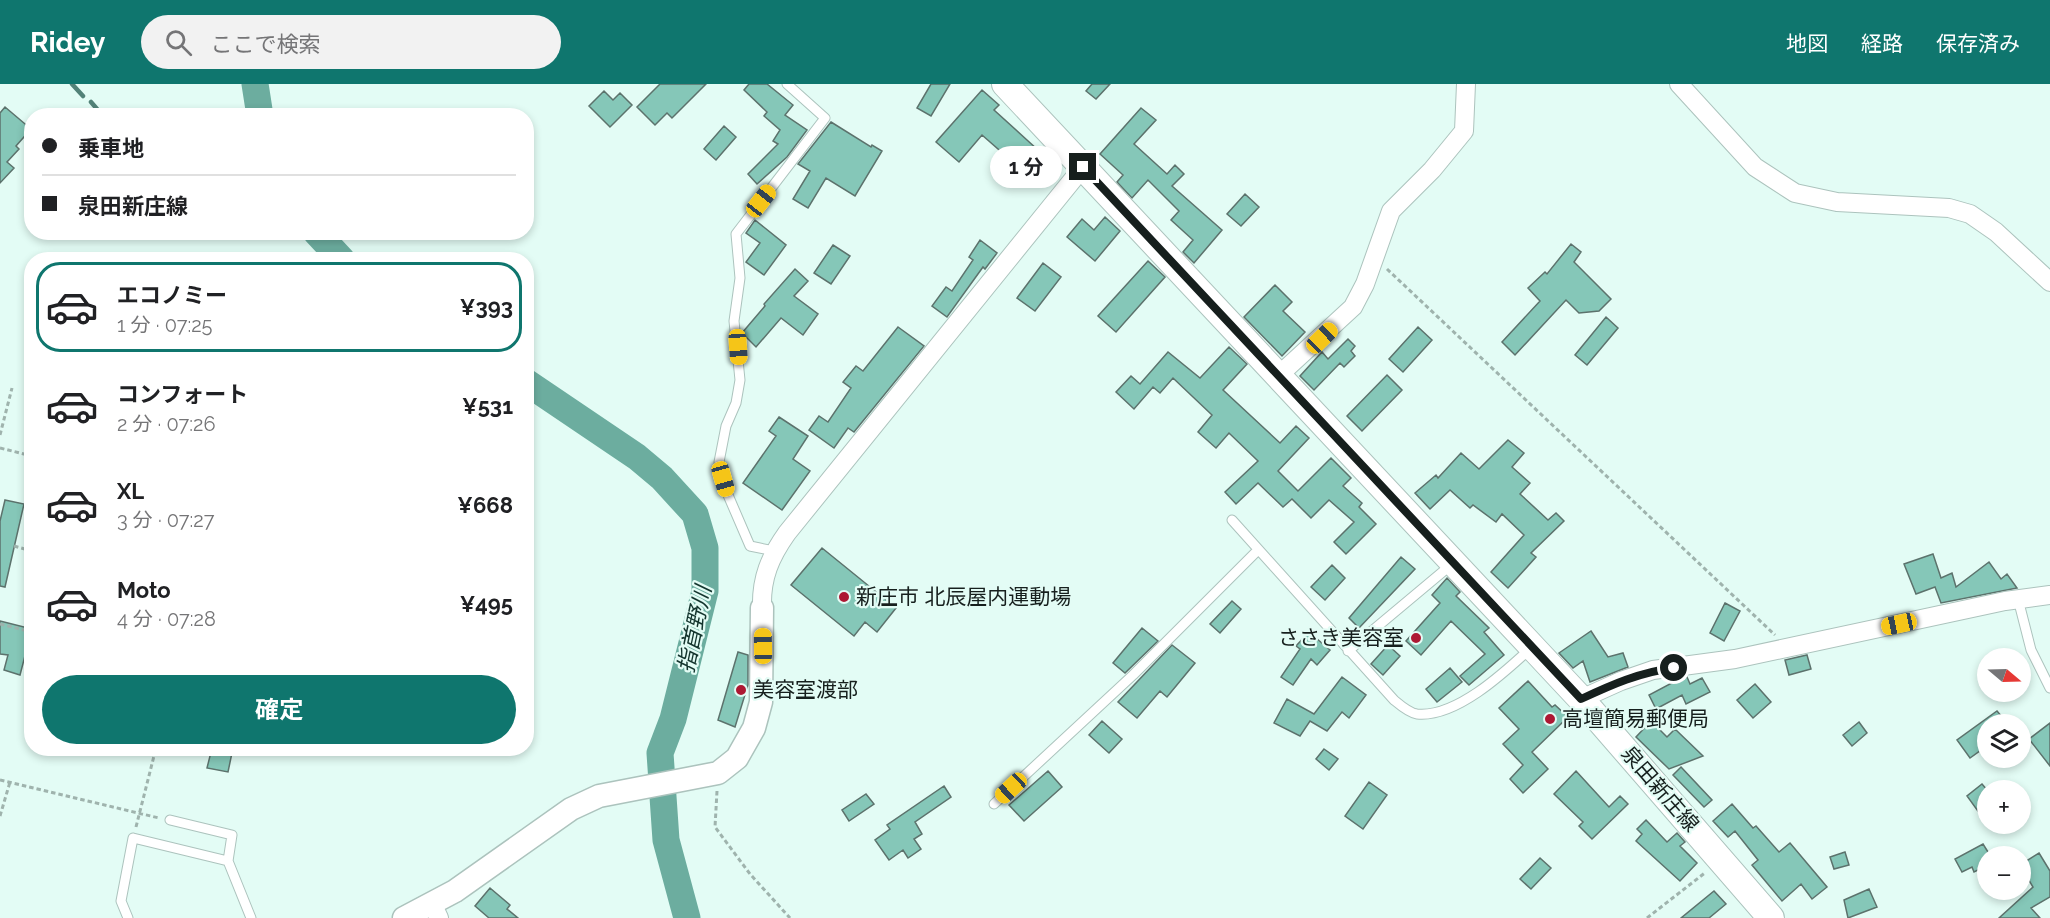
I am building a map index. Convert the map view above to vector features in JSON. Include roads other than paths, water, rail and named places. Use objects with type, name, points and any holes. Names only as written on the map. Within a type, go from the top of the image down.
[{"type":"main road","name":"泉田新庄線","points":[[1005,84],[1581,699],[1771,918]]},
{"type":"street","points":[[1278,376],[1353,307],[1391,211],[1432,170],[1464,131],[1466,84]]},
{"type":"street","points":[[1679,84],[1755,167],[1795,193],[1838,202],[1949,208],[1970,214],[1996,232],[2050,282]]},
{"type":"street","points":[[404,918],[435,911],[571,809],[599,796],[718,773],[737,758],[754,728],[761,702],[761,587],[774,551],[1083,167]]},
{"type":"street","points":[[1581,699],[1653,670],[1725,661],[2018,599],[2050,595]]},
{"type":"lane","points":[[774,551],[750,546],[728,495],[719,462],[726,426],[736,403],[740,380],[734,321],[740,278],[735,234],[825,118],[787,84]]},
{"type":"lane","points":[[1232,520],[1348,651],[1394,700],[1414,714],[1434,714],[1473,695],[1532,647]]},
{"type":"lane","points":[[994,804],[1133,675],[1258,550]]},
{"type":"lane","points":[[1348,651],[1453,563]]},
{"type":"lane","points":[[2018,599],[2031,650],[2050,688]]},
{"type":"lane","points":[[170,820],[232,835],[228,861],[251,918]]},
{"type":"lane","points":[[128,918],[121,901],[133,838],[228,861]]},
{"type":"waterway","points":[[72,84],[83,96]]},
{"type":"waterway","name":"指首野川","points":[[255,84],[259,108]]},
{"type":"waterway","points":[[91,102],[96,108]]},
{"type":"waterway","name":"指首野川","points":[[323,240],[335,252]]},
{"type":"waterway","name":"指首野川","points":[[534,387],[637,457],[662,478],[695,514],[705,548],[705,591],[673,719],[660,753],[666,840],[687,918]]},
{"type":"place","name":"新庄市 北辰屋内運動場","points":[[844,597]]},
{"type":"place","name":"ささき美容室","points":[[1416,638]]},
{"type":"place","name":"美容室渡部","points":[[741,690]]},
{"type":"place","name":"高壇簡易郵便局","points":[[1550,719]]}]
